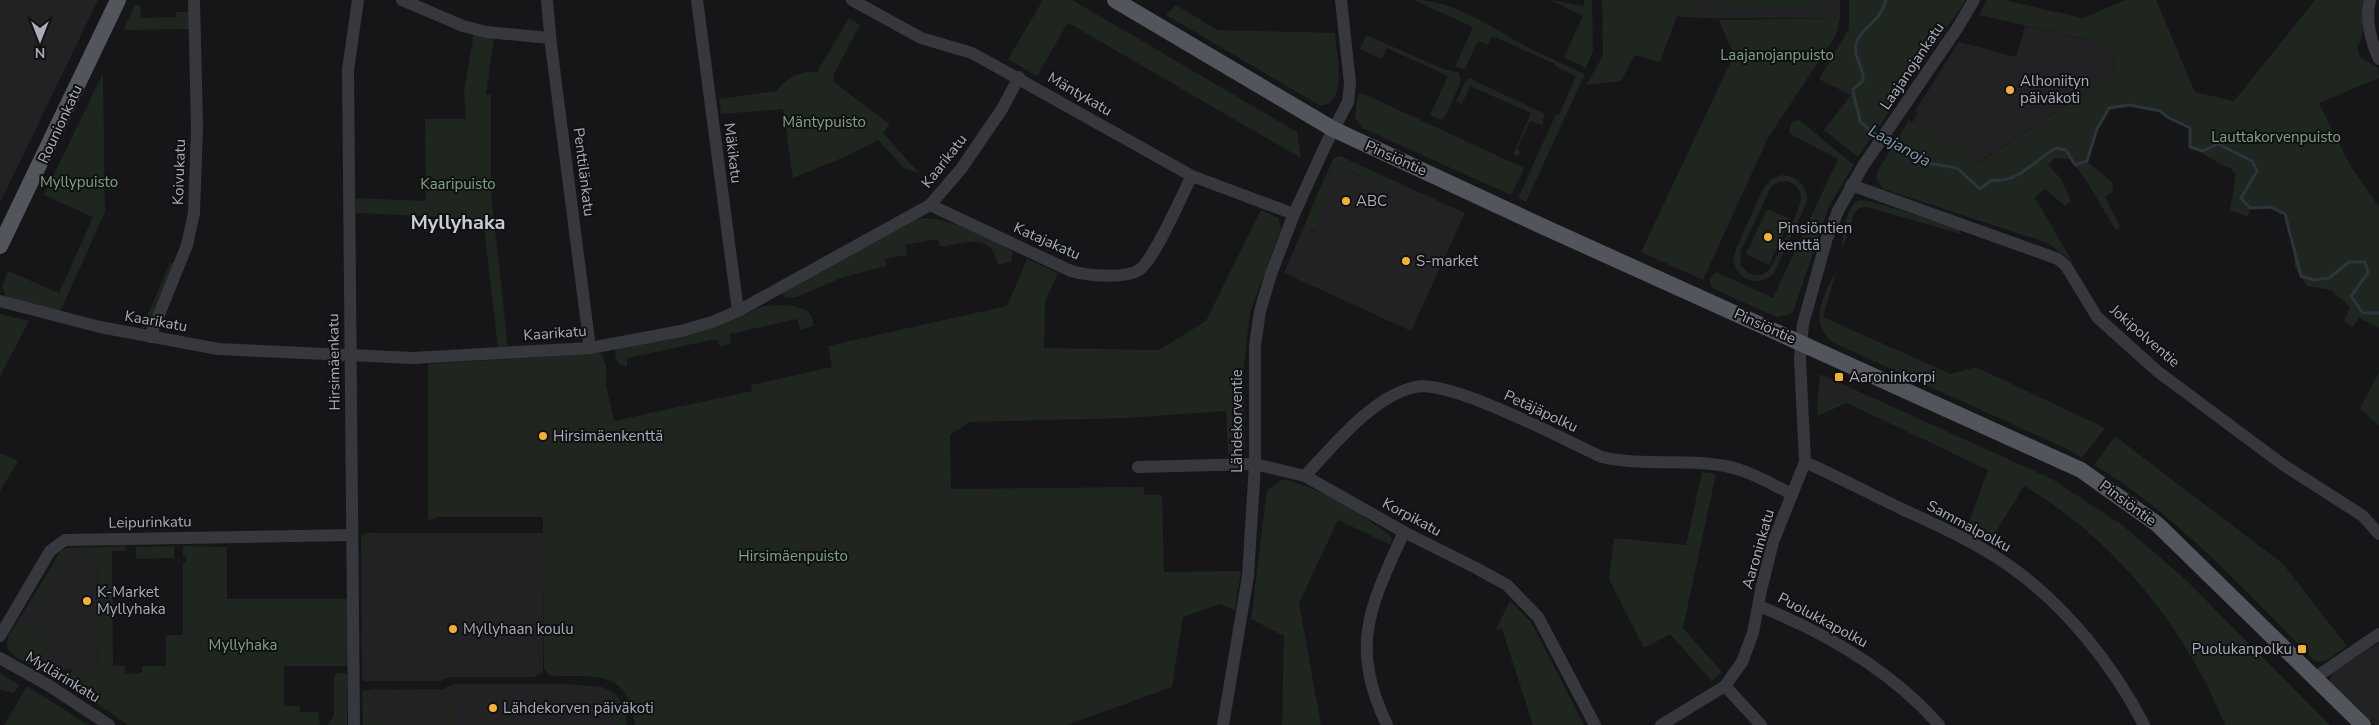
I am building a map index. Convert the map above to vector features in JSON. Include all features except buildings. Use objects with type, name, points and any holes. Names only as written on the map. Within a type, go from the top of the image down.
[{"type":"main road","name":"Rounionkatu","points":[[0,246],[118,0]]},
{"type":"main road","name":"Pinsiöntie","points":[[1115,0],[1334,129],[1544,227],[2081,470],[2157,524],[2316,677],[2363,725]]},
{"type":"street","name":"Koivukatu","points":[[150,337],[187,244],[194,213],[197,127],[194,0]]},
{"type":"street","name":"Hirsimäenkatu","points":[[354,725],[348,70],[358,0]]},
{"type":"street","points":[[402,0],[471,28],[509,35],[550,38]]},
{"type":"street","name":"Penttilänkatu","points":[[547,0],[550,38],[590,348]]},
{"type":"street","name":"Mäkikatu","points":[[697,0],[738,311]]},
{"type":"street","name":"Mäntykatu","points":[[852,0],[921,38],[972,53],[1019,77],[1192,176],[1294,214]]},
{"type":"street","name":"Lähdekorventie","points":[[1224,725],[1248,576],[1255,464],[1255,345],[1265,293],[1294,214],[1348,102],[1350,83],[1341,0]]},
{"type":"street","name":"Laajanojankatu","points":[[1802,343],[1804,324],[1827,238],[1851,185],[1958,27],[1974,0]]},
{"type":"street","points":[[2370,0],[2368,9],[2370,33],[2379,59]]},
{"type":"street","name":"Kaarikatu","points":[[0,301],[54,317],[218,349],[350,356],[448,357],[590,348],[681,331],[712,322],[738,311],[930,205],[966,162],[1002,109],[1019,77]]},
{"type":"street","name":"Katajakatu","points":[[930,205],[1071,271],[1090,275],[1131,274],[1147,263],[1192,176]]},
{"type":"street","name":"Jokipolventie","points":[[1851,185],[2058,260],[2066,266],[2097,317],[2157,371],[2282,464],[2363,516],[2379,534]]},
{"type":"street","name":"Aaroninkatu","points":[[1662,725],[1725,686],[1742,662],[1753,633],[1761,590],[1774,542],[1805,462],[1800,359],[1802,343]]},
{"type":"street","name":"Petäjäpolku","points":[[1305,476],[1342,436],[1378,405],[1392,396],[1416,386],[1434,386],[1473,398],[1602,457],[1637,463],[1725,466],[1743,471],[1792,494]]},
{"type":"street","name":"Sammalpolku","points":[[1805,462],[1962,537],[2011,567],[2051,601],[2090,643],[2117,679],[2144,725]]},
{"type":"street","name":"Korpikatu","points":[[1138,466],[1255,464],[1305,476],[1404,532],[1476,568],[1507,586],[1538,617],[1595,725]]},
{"type":"street","points":[[1387,725],[1375,700],[1367,665],[1366,631],[1375,594],[1404,532]]},
{"type":"street","name":"Leipurinkatu","points":[[0,636],[50,551],[65,540],[352,535]]},
{"type":"street","name":"Puolukkapolku","points":[[1759,606],[1847,648],[1898,684],[1939,725]]},
{"type":"street","points":[[2316,677],[2379,634]]},
{"type":"street","name":"Myllärinkatu","points":[[0,658],[57,690],[109,725]]},
{"type":"street","points":[[1725,686],[1760,725]]},
{"type":"shaded area","points":[[0,0],[98,0],[0,203]]},
{"type":"shaded area","points":[[1698,0],[1840,0],[1840,18],[1699,18]]},
{"type":"shaded area","name":"Alhoniityn päiväkoti","points":[[2025,26],[2115,46],[2113,75],[1977,163],[1912,122],[1918,112],[1915,111],[1959,42],[2016,57]]},
{"type":"shaded area","points":[[1340,167],[1390,189],[1387,196],[1395,199],[1401,184],[1465,213],[1411,331],[1284,273],[1302,231],[1312,233],[1315,230],[1331,185],[1323,181],[1328,170],[1331,171]]},
{"type":"shaded area","points":[[1820,374],[1862,393],[1839,403],[1818,395]]},
{"type":"shaded area","name":"Myllyhaan koulu","points":[[365,533],[544,533],[543,672],[534,677],[452,677],[440,681],[362,680],[361,537]]},
{"type":"shaded area","points":[[86,547],[89,563],[99,571],[98,670],[40,669],[10,652],[7,647],[8,637],[61,551],[68,548]]},
{"type":"shaded area","points":[[2379,643],[2379,725],[2375,725],[2330,682],[2332,672]]},
{"type":"shaded area","name":"Lähdekorven päiväkoti","points":[[453,684],[567,684],[602,687],[616,694],[625,713],[627,725],[363,725],[364,690],[443,689]]},
{"type":"green space","points":[[1043,0],[1072,0],[1297,132],[1301,158],[1072,25],[1067,24],[1037,76],[1008,59]]},
{"type":"green space","points":[[1414,0],[1429,1],[1459,10],[1488,24],[1529,48],[1585,74],[1526,202],[1518,198],[1556,114],[1559,115],[1576,76],[1555,66],[1555,64],[1492,36],[1488,45],[1478,41],[1465,69],[1455,67],[1473,27]]},
{"type":"green space","points":[[1550,0],[1584,6],[1584,0],[1592,0],[1593,51],[1586,68],[1564,57],[1583,16]]},
{"type":"green space","points":[[1602,0],[1698,0],[1699,18],[1677,16],[1660,62],[1635,55],[1621,81],[1586,85],[1603,56]]},
{"type":"green space","points":[[1719,0],[1822,0],[1823,7],[1720,12]]},
{"type":"green space","points":[[1849,0],[1966,0],[1858,157],[1824,130],[1851,95],[1819,79],[1849,29]]},
{"type":"green space","name":"Lauttakorvenpuisto","points":[[1987,0],[2004,0],[2083,18],[2126,0],[2156,0],[2195,92],[2234,101],[2315,0],[2366,0],[2363,34],[2357,48],[2360,57],[2378,68],[2379,78],[2319,103],[2350,165],[2379,207],[2379,328],[2359,318],[2353,327],[2344,322],[2350,307],[2331,290],[2307,286],[2295,268],[2293,236],[2285,214],[2270,207],[2251,208],[2247,217],[2230,210],[2236,174],[2230,168],[2190,147],[2190,128],[2169,118],[2160,111],[2129,105],[2109,108],[2097,129],[2087,161],[2112,182],[2113,191],[2105,197],[2120,226],[2117,231],[2082,175],[2069,159],[2055,158],[2048,165],[2061,179],[2071,201],[2065,206],[2045,189],[2035,198],[2072,261],[2048,243],[1883,189],[1877,179],[1877,172],[1909,120],[1954,148],[1960,139],[1964,141],[1967,156],[1978,163],[2113,75],[2115,46],[1979,15]]},
{"type":"green space","points":[[135,5],[140,5],[141,18],[176,17],[176,12],[190,12],[190,29],[123,30]]},
{"type":"green space","points":[[1176,5],[1217,30],[1335,33],[1339,77],[1338,88],[1334,97],[1328,103],[1319,105],[1166,15]]},
{"type":"green space","name":"Mäntypuisto","points":[[849,18],[860,25],[833,76],[834,82],[890,125],[883,133],[919,173],[905,169],[878,140],[849,155],[793,178],[783,109],[721,114],[719,99],[777,91],[794,76],[806,72],[817,72]]},
{"type":"green space","name":"Laajanojanpuisto","points":[[1840,18],[1836,35],[1768,138],[1703,280],[1641,252],[1734,55],[1719,20]]},
{"type":"green space","name":"Kaaripuisto","points":[[474,33],[494,38],[486,94],[491,95],[491,193],[508,348],[498,348],[483,219],[356,213],[356,198],[426,201],[425,119],[466,119],[464,91]]},
{"type":"green space","points":[[1366,35],[1441,68],[1459,73],[1461,82],[1444,119],[1440,120],[1430,115],[1448,76],[1387,48],[1381,59],[1360,49]]},
{"type":"green space","name":"Myllypuisto","points":[[103,73],[105,212],[60,312],[6,297],[2,286],[8,271],[59,293],[93,217],[44,195]]},
{"type":"green space","points":[[1469,78],[1545,114],[1542,125],[1530,121],[1517,149],[1521,151],[1518,157],[1513,154],[1531,113],[1470,86],[1462,104],[1456,101],[1466,80]]},
{"type":"green space","points":[[1362,93],[1524,168],[1511,195],[1362,128],[1355,117],[1358,94]]},
{"type":"green space","points":[[1798,120],[1854,165],[1829,206],[1793,312],[1789,315],[1776,317],[1712,288],[1709,279],[1716,272],[1773,298],[1838,159],[1792,135],[1789,131],[1792,122]]},
{"type":"green space","points":[[1340,156],[1401,184],[1395,199],[1387,196],[1390,189],[1341,167],[1339,170],[1328,170],[1334,158]]},
{"type":"green space","points":[[1782,175],[1793,177],[1803,187],[1807,196],[1807,202],[1774,273],[1765,279],[1755,281],[1742,276],[1733,261],[1736,249],[1763,189],[1771,179]],"holes":[[[1787,181],[1795,185],[1801,195],[1797,212],[1769,270],[1762,275],[1749,274],[1740,265],[1741,251],[1771,187],[1778,182]]]},
{"type":"green space","points":[[1323,181],[1331,185],[1332,188],[1315,230],[1307,233],[1302,231]]},
{"type":"green space","points":[[1860,200],[1870,201],[1958,228],[1961,234],[1867,207],[1859,208],[1854,213],[1842,251],[1848,214],[1855,203]]},
{"type":"green space","name":"Pinsiöntien kenttä","points":[[1767,209],[1790,219],[1769,265],[1746,254]]},
{"type":"green space","name":"Hirsimäenpuisto","points":[[1261,210],[1278,218],[1281,229],[1250,312],[1244,365],[1245,447],[1242,453],[1228,455],[1226,411],[1126,418],[970,422],[950,435],[951,489],[1144,487],[1144,495],[1162,495],[1164,572],[1241,571],[1235,610],[1220,604],[1183,617],[1172,687],[1067,725],[635,725],[632,707],[619,686],[609,680],[598,677],[549,675],[544,669],[543,517],[439,517],[428,520],[428,364],[601,353],[606,365],[606,385],[614,421],[752,391],[751,385],[832,367],[828,346],[1007,306],[1027,259],[1058,273],[1045,302],[1044,348],[1159,350],[1206,321]]},
{"type":"green space","points":[[922,218],[946,221],[990,239],[1012,250],[1011,262],[998,265],[995,254],[984,243],[968,242],[940,247],[938,239],[905,245],[907,255],[885,259],[886,266],[841,278],[797,297],[785,298],[782,293],[913,220]]},
{"type":"green space","points":[[170,263],[174,263],[150,320],[146,327],[140,329],[150,309]]},
{"type":"green space","points":[[1836,272],[1823,317],[1951,374],[1976,367],[2105,428],[2082,458],[2067,449],[1834,343],[1826,336],[1822,327],[1820,309]]},
{"type":"green space","points":[[778,305],[802,309],[809,313],[813,326],[801,330],[797,319],[730,334],[731,343],[721,347],[717,339],[627,358],[627,367],[621,365],[616,359],[615,349],[617,348],[657,341],[715,327],[763,306]]},
{"type":"green space","points":[[0,314],[29,321],[0,376]]},
{"type":"green space","points":[[2379,372],[2379,426],[2360,408]]},
{"type":"green space","points":[[1862,393],[2052,479],[2122,525],[2185,579],[2330,725],[2225,725],[2209,689],[2190,655],[2144,589],[2088,532],[2057,508],[2024,486],[1989,543],[1966,530],[1988,470],[1847,403],[1817,416],[1818,395],[1839,403]]},
{"type":"green space","points":[[2115,436],[2283,564],[2347,646],[2326,660],[2314,660],[2210,555],[2182,530],[2125,485],[2094,465]]},
{"type":"green space","points":[[0,453],[18,461],[0,491]]},
{"type":"green space","points":[[1702,472],[1716,474],[1683,628],[1722,672],[1712,681],[1670,634],[1644,648],[1609,579],[1614,538],[1686,545]]},
{"type":"green space","points":[[1283,479],[1298,483],[1339,501],[1389,535],[1392,539],[1391,545],[1338,520],[1299,603],[1321,725],[1282,725],[1284,636],[1251,619],[1267,490]]},
{"type":"green space","points":[[365,533],[374,533],[374,552],[362,552],[361,537]]},
{"type":"green space","name":"Myllyhaka","points":[[125,546],[125,551],[112,551],[113,666],[125,666],[125,674],[142,673],[142,666],[166,666],[166,635],[183,635],[183,563],[186,562],[186,556],[183,556],[183,546],[227,547],[227,599],[347,599],[348,666],[284,666],[284,706],[300,706],[300,712],[318,712],[320,725],[128,725],[69,684],[66,679],[73,669],[98,670],[99,571],[87,559],[85,548]]},
{"type":"green space","points":[[175,546],[174,558],[136,559],[136,547]]},
{"type":"green space","points":[[68,548],[68,560],[65,566],[39,602],[29,606],[61,551]]},
{"type":"green space","points":[[1510,601],[1531,622],[1584,725],[1533,725],[1502,629],[1495,631]]},
{"type":"green space","points":[[17,626],[36,627],[45,634],[44,669],[40,669],[18,658],[9,650],[7,645],[8,637]]},
{"type":"green space","points":[[0,673],[19,685],[14,693],[0,690]]},
{"type":"green space","points":[[337,673],[347,673],[347,725],[327,725],[334,716],[334,676]]},
{"type":"green space","points":[[27,686],[88,725],[4,725]]},
{"type":"green space","points":[[576,687],[604,688],[616,695],[623,707],[627,725],[617,725],[606,690],[576,689]]},
{"type":"green space","points":[[375,689],[380,693],[371,693],[371,720],[381,720],[381,725],[363,725],[362,691]]},
{"type":"green space","points":[[452,690],[452,725],[446,725],[447,692]]},
{"type":"waterway","name":"Laajanoja","points":[[1879,137],[1860,122],[1853,89],[1863,81],[1862,71],[1856,54],[1856,44],[1861,34],[1880,14],[1886,0]]},
{"type":"waterway","name":"Laajanoja","points":[[1884,140],[1927,163],[1957,168],[1980,189],[1992,180],[2001,180],[2018,175],[2056,148],[2066,150],[2075,165],[2087,161],[2097,129],[2109,108],[2129,105],[2160,111],[2169,118],[2190,128],[2190,147],[2203,151],[2218,144],[2252,161],[2257,171],[2241,198],[2250,208],[2270,207],[2285,214],[2301,276],[2314,280],[2329,278],[2349,262],[2365,262],[2368,273],[2351,296],[2363,313],[2379,313]]},
{"type":"place","name":"Alhoniityn päiväkoti","points":[[2010,90]]},
{"type":"place","name":"ABC","points":[[1346,201]]},
{"type":"place","name":"Pinsiöntien kenttä","points":[[1768,237]]},
{"type":"place","name":"S-market","points":[[1406,261]]},
{"type":"place","name":"Aaroninkorpi","points":[[1839,377]]},
{"type":"place","name":"Hirsimäenkenttä","points":[[543,436]]},
{"type":"place","name":"K-Market Myllyhaka","points":[[87,601]]},
{"type":"place","name":"Myllyhaan koulu","points":[[453,629]]},
{"type":"place","name":"Puolukanpolku","points":[[2302,649]]},
{"type":"place","name":"Lähdekorven päiväkoti","points":[[493,708]]},
{"type":"district","name":"Myllyhaka","points":[[458,222]]}]
